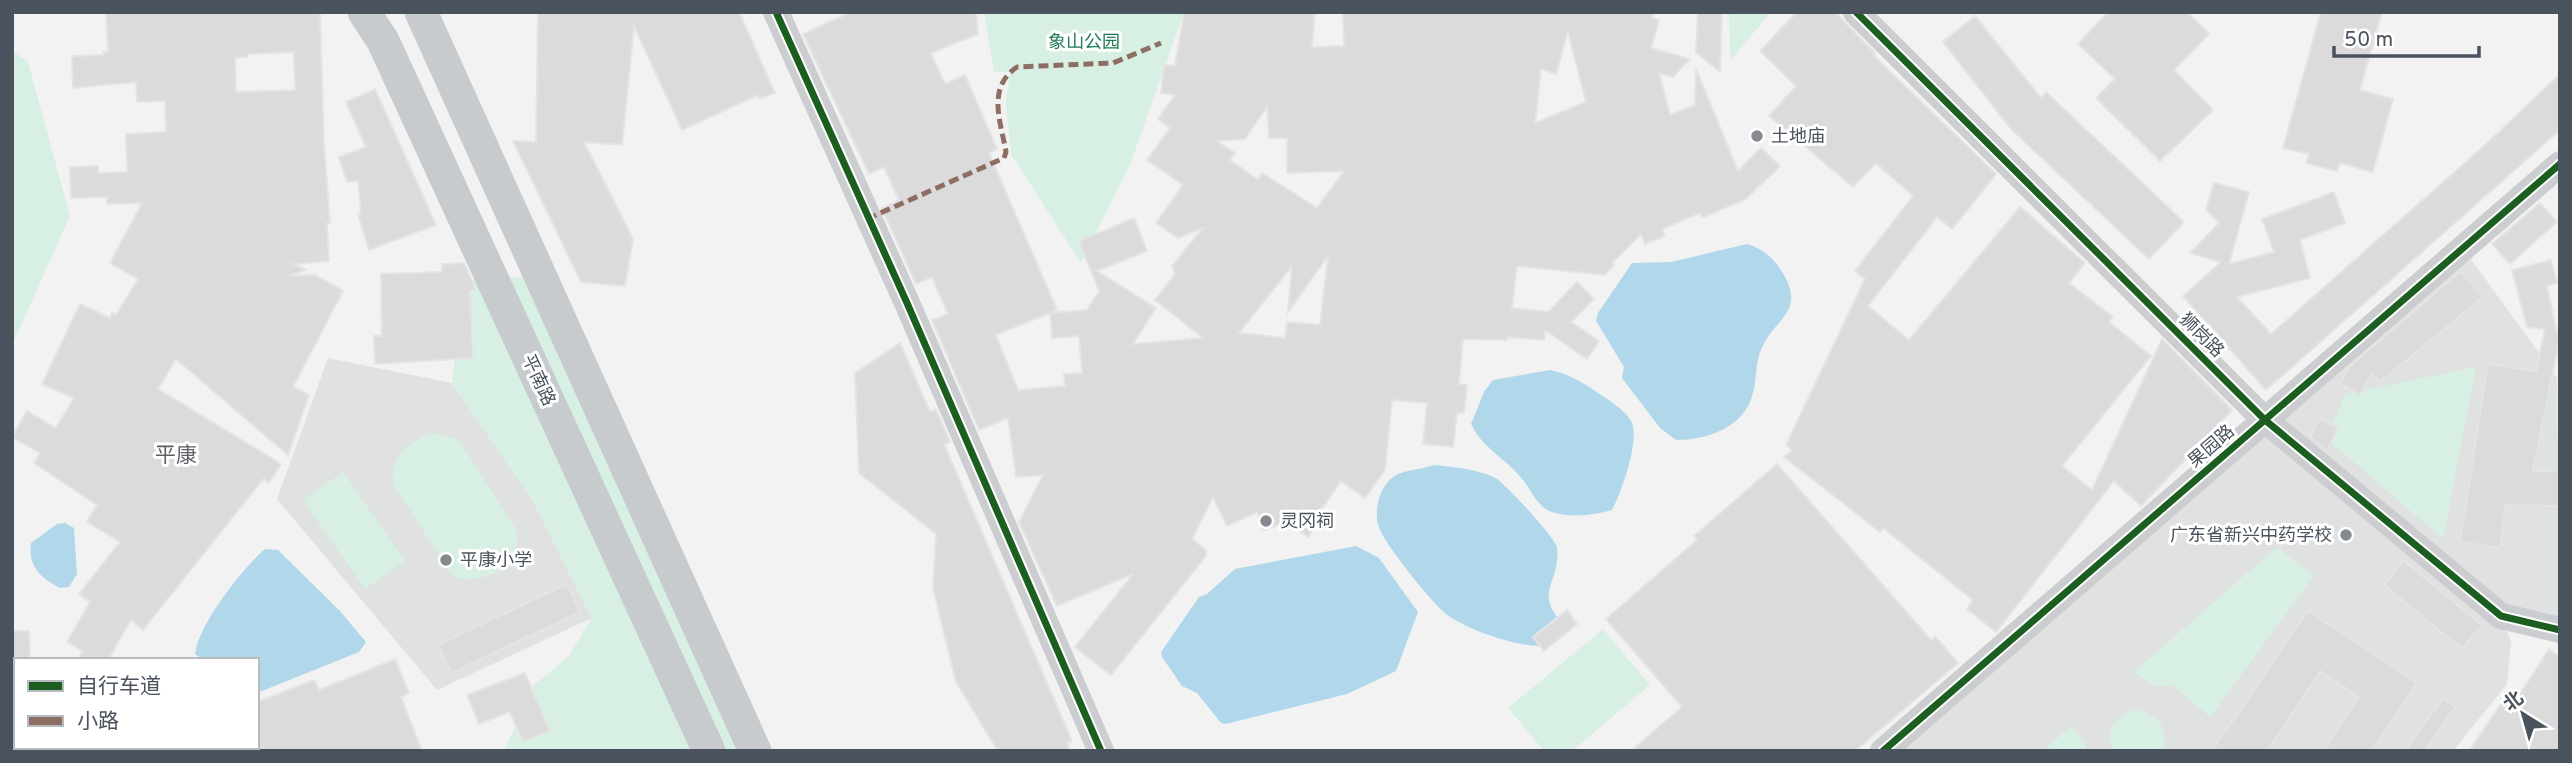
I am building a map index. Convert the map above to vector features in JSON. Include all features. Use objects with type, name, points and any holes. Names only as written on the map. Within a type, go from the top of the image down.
[{"type":"main road","name":"平南路","points":[[364,12],[389,53],[709,751]]},
{"type":"main road","points":[[421,12],[755,751]]},
{"type":"street","points":[[776,12],[1101,751]]},
{"type":"street","name":"狮岗路","points":[[1856,12],[2264,420],[2501,616],[2560,630]]},
{"type":"street","name":"果园路","points":[[1883,751],[2560,164]]},
{"type":"shaded area","name":"广东省新兴中药学校","points":[[2463,248],[2557,378],[2560,630],[2501,616],[2511,642],[2507,684],[2453,751],[1883,751]]},
{"type":"shaded area","name":"平康小学","points":[[328,358],[452,383],[534,502],[592,618],[437,690],[277,499]]},
{"type":"green space","name":"象山公园","points":[[984,12],[1184,12],[1130,165],[1081,263],[1011,154],[1006,103],[1010,72],[994,72]]},
{"type":"green space","points":[[1729,12],[1771,12],[1730,61]]},
{"type":"green space","points":[[12,51],[28,62],[70,216],[12,345]]},
{"type":"green space","points":[[540,276],[755,751],[504,751],[534,685],[568,657],[592,618],[534,502],[452,383],[464,280]]},
{"type":"green space","points":[[2476,367],[2443,539],[2327,439],[2345,394]]},
{"type":"green space","points":[[434,433],[458,439],[516,529],[514,553],[508,563],[489,576],[465,579],[453,577],[394,485],[394,466],[403,451],[417,440]]},
{"type":"green space","points":[[343,472],[405,561],[365,589],[303,500]]},
{"type":"green space","points":[[2277,547],[2314,576],[2210,717],[2172,685],[2154,686],[2134,672]]},
{"type":"green space","points":[[1603,629],[1650,685],[1572,751],[1544,751],[1508,708]]},
{"type":"green space","points":[[2135,710],[2150,714],[2160,723],[2165,736],[2162,751],[2113,751],[2110,737],[2114,725],[2122,716]]},
{"type":"green space","points":[[2071,726],[2086,743],[2086,751],[2043,751]]},
{"type":"water","points":[[1747,244],[1766,254],[1778,265],[1788,284],[1790,305],[1761,350],[1753,393],[1742,415],[1734,423],[1712,434],[1676,440],[1660,428],[1622,378],[1624,367],[1596,321],[1598,313],[1632,263],[1671,262]]},
{"type":"water","points":[[1550,370],[1587,385],[1625,413],[1631,421],[1634,440],[1632,453],[1612,510],[1574,515],[1547,510],[1517,473],[1488,447],[1471,424],[1484,392],[1493,380]]},
{"type":"water","points":[[1434,465],[1475,471],[1497,479],[1555,542],[1557,561],[1550,587],[1550,604],[1565,627],[1547,645],[1510,641],[1480,632],[1455,620],[1430,598],[1385,538],[1378,523],[1377,507],[1386,484],[1398,474]]},
{"type":"water","points":[[65,523],[74,528],[77,574],[69,587],[60,588],[37,570],[31,559],[31,543],[57,524]]},
{"type":"water","points":[[1356,546],[1379,558],[1418,612],[1396,671],[1347,694],[1226,724],[1221,723],[1197,693],[1182,686],[1162,657],[1161,652],[1199,597],[1207,594],[1235,569]]},
{"type":"water","points":[[265,549],[278,550],[339,610],[366,642],[359,652],[259,692],[259,658],[201,658],[195,654],[204,628],[245,570]]},
{"type":"building","points":[[320,12],[324,144],[330,223],[327,223],[329,261],[294,264],[306,270],[289,276],[315,275],[343,291],[293,387],[309,395],[288,455],[176,359],[158,389],[281,464],[269,483],[263,479],[143,630],[131,620],[109,658],[79,658],[82,651],[67,642],[90,602],[79,594],[120,542],[87,522],[97,505],[34,463],[40,453],[12,437],[27,411],[56,428],[74,398],[42,384],[80,304],[110,318],[112,313],[116,315],[138,279],[110,263],[142,203],[107,204],[107,197],[71,198],[70,167],[98,166],[98,173],[127,172],[126,134],[166,132],[165,101],[137,102],[136,82],[73,88],[72,56],[103,55],[103,52],[108,52],[106,13]],"holes":[[[294,52],[295,90],[236,92],[235,58],[248,57],[248,54]]]},
{"type":"building","points":[[538,12],[739,12],[775,93],[760,99],[758,95],[682,130],[634,26],[622,145],[584,142],[633,239],[625,286],[581,282],[513,141],[536,142]]},
{"type":"building","points":[[851,12],[976,12],[978,34],[931,53],[945,84],[965,75],[997,149],[989,153],[1057,310],[996,335],[1018,390],[1065,386],[1064,374],[1082,373],[1079,336],[1052,338],[1050,313],[1087,310],[1099,291],[1079,241],[1134,218],[1147,251],[1097,271],[1156,308],[1133,344],[1203,338],[1155,300],[1175,274],[1172,266],[1203,228],[1178,238],[1156,223],[1183,185],[1147,160],[1170,128],[1158,119],[1175,95],[1161,93],[1164,65],[1175,66],[1184,12],[1315,12],[1312,47],[1344,46],[1343,12],[1654,12],[1652,18],[1659,20],[1651,48],[1690,59],[1673,77],[1659,73],[1670,115],[1695,105],[1696,69],[1738,171],[1761,148],[1780,166],[1746,199],[1702,218],[1700,213],[1662,229],[1665,236],[1645,244],[1641,234],[1612,263],[1614,265],[1605,275],[1517,266],[1512,308],[1548,312],[1577,282],[1594,299],[1571,322],[1599,341],[1587,359],[1545,330],[1544,340],[1507,337],[1507,340],[1463,339],[1459,384],[1467,385],[1464,413],[1457,413],[1453,447],[1423,444],[1427,403],[1392,400],[1385,470],[1365,498],[1341,481],[1321,510],[1325,512],[1308,537],[1287,522],[1263,530],[1257,512],[1227,526],[1213,497],[1192,539],[1206,550],[1206,556],[1111,675],[1075,647],[1133,574],[1057,606],[1019,522],[1043,475],[1016,477],[1008,418],[979,430],[932,320],[948,314],[932,277],[916,284],[882,208],[899,200],[884,167],[869,174],[803,34]],"holes":[[[1568,32],[1586,102],[1535,123],[1541,69],[1556,74]],[[1267,107],[1269,138],[1287,138],[1287,173],[1344,171],[1317,208],[1262,173],[1258,180],[1230,160],[1235,153],[1217,141],[1245,139]],[[1328,256],[1320,325],[1287,322],[1285,338],[1239,333],[1292,266],[1288,312]]]},
{"type":"building","points":[[1698,12],[1722,12],[1720,72],[1696,52]]},
{"type":"building","points":[[1797,12],[1835,12],[1875,53],[1873,55],[1996,174],[1952,229],[1937,217],[1868,306],[1909,340],[2020,207],[2085,263],[2069,283],[2113,317],[2109,322],[2151,356],[2062,466],[2092,490],[2162,339],[2232,410],[2141,506],[2114,481],[1996,632],[1967,609],[1973,600],[1883,528],[1880,532],[1784,457],[1792,450],[1786,445],[1865,279],[1855,271],[1913,196],[1876,163],[1853,187],[1769,116],[1796,86],[1760,51]]},
{"type":"building","points":[[2108,12],[2187,12],[2209,34],[2174,70],[2213,110],[2160,161],[2096,98],[2115,79],[2078,44]]},
{"type":"building","points":[[2321,12],[2382,12],[2360,90],[2393,99],[2373,172],[2340,163],[2337,171],[2306,163],[2309,154],[2283,148]]},
{"type":"building","points":[[1975,16],[2041,98],[2046,92],[2184,222],[2149,259],[2011,129],[1943,42]]},
{"type":"building","points":[[2560,74],[2560,130],[2266,390],[2183,296],[2221,262],[2190,253],[2219,223],[2206,210],[2214,183],[2249,192],[2229,264],[2274,252],[2262,219],[2334,192],[2345,223],[2300,240],[2310,278],[2237,297],[2271,334],[2484,146]]},
{"type":"building","points":[[375,89],[436,225],[369,250],[358,214],[361,213],[358,181],[347,182],[339,157],[366,147],[346,102]]},
{"type":"building","points":[[2540,203],[2557,222],[2510,264],[2492,244]]},
{"type":"building","points":[[2551,260],[2557,283],[2547,286],[2559,342],[2533,471],[2560,471],[2560,506],[2506,505],[2500,548],[2460,542],[2488,364],[2536,371],[2545,329],[2527,327],[2512,270]]},
{"type":"building","points":[[464,263],[474,285],[474,290],[470,291],[473,358],[375,364],[374,336],[382,336],[381,274],[442,272],[442,264]]},
{"type":"building","points":[[2461,271],[2483,297],[2380,382],[2372,373],[2360,395],[2340,384],[2349,367]]},
{"type":"building","points":[[900,343],[930,412],[936,409],[950,442],[944,444],[1072,741],[1067,743],[1070,751],[998,751],[956,682],[933,588],[936,534],[859,473],[855,373]]},
{"type":"building","points":[[2319,419],[2338,427],[2327,451],[2311,437]]},
{"type":"building","points":[[1777,464],[1931,640],[1935,636],[1958,663],[1855,751],[1631,751],[1682,707],[1606,619],[1697,540],[1694,536]]},
{"type":"building","points":[[2404,561],[2482,625],[2462,649],[2384,585]]},
{"type":"building","points":[[567,584],[580,612],[451,673],[438,645]]},
{"type":"building","points":[[1567,610],[1577,624],[1544,651],[1533,637]]},
{"type":"building","points":[[2308,611],[2417,683],[2371,751],[2323,751],[2359,697],[2320,671],[2267,751],[2212,751]]},
{"type":"building","points":[[12,631],[29,631],[30,658],[12,660]]},
{"type":"building","points":[[2549,649],[2560,657],[2560,751],[2469,751],[2508,694],[2516,700]]},
{"type":"building","points":[[395,659],[409,693],[401,697],[422,751],[257,751],[259,701],[314,680],[319,690]]},
{"type":"building","points":[[525,673],[550,731],[523,742],[510,712],[479,724],[467,695]]},
{"type":"building","points":[[2443,698],[2455,707],[2425,751],[2405,751]]},
{"type":"marked path","points":[[867,219],[1004,158],[1006,152],[999,117],[999,95],[1007,75],[1017,67],[1113,63],[1161,43]]},
{"type":"cycle path","points":[[776,12],[907,303],[1101,751]]},
{"type":"cycle path","points":[[1856,12],[2265,420],[2501,616],[2560,630]]},
{"type":"cycle path","points":[[1883,751],[2560,164]]},
{"type":"place","name":"土地庙","points":[[1757,136]]},
{"type":"place","name":"灵冈祠","points":[[1266,521]]},
{"type":"place","name":"广东省新兴中药学校","points":[[2346,535]]},
{"type":"place","name":"平康小学","points":[[446,560]]},
{"type":"district","name":"平康","points":[[176,455]]}]
